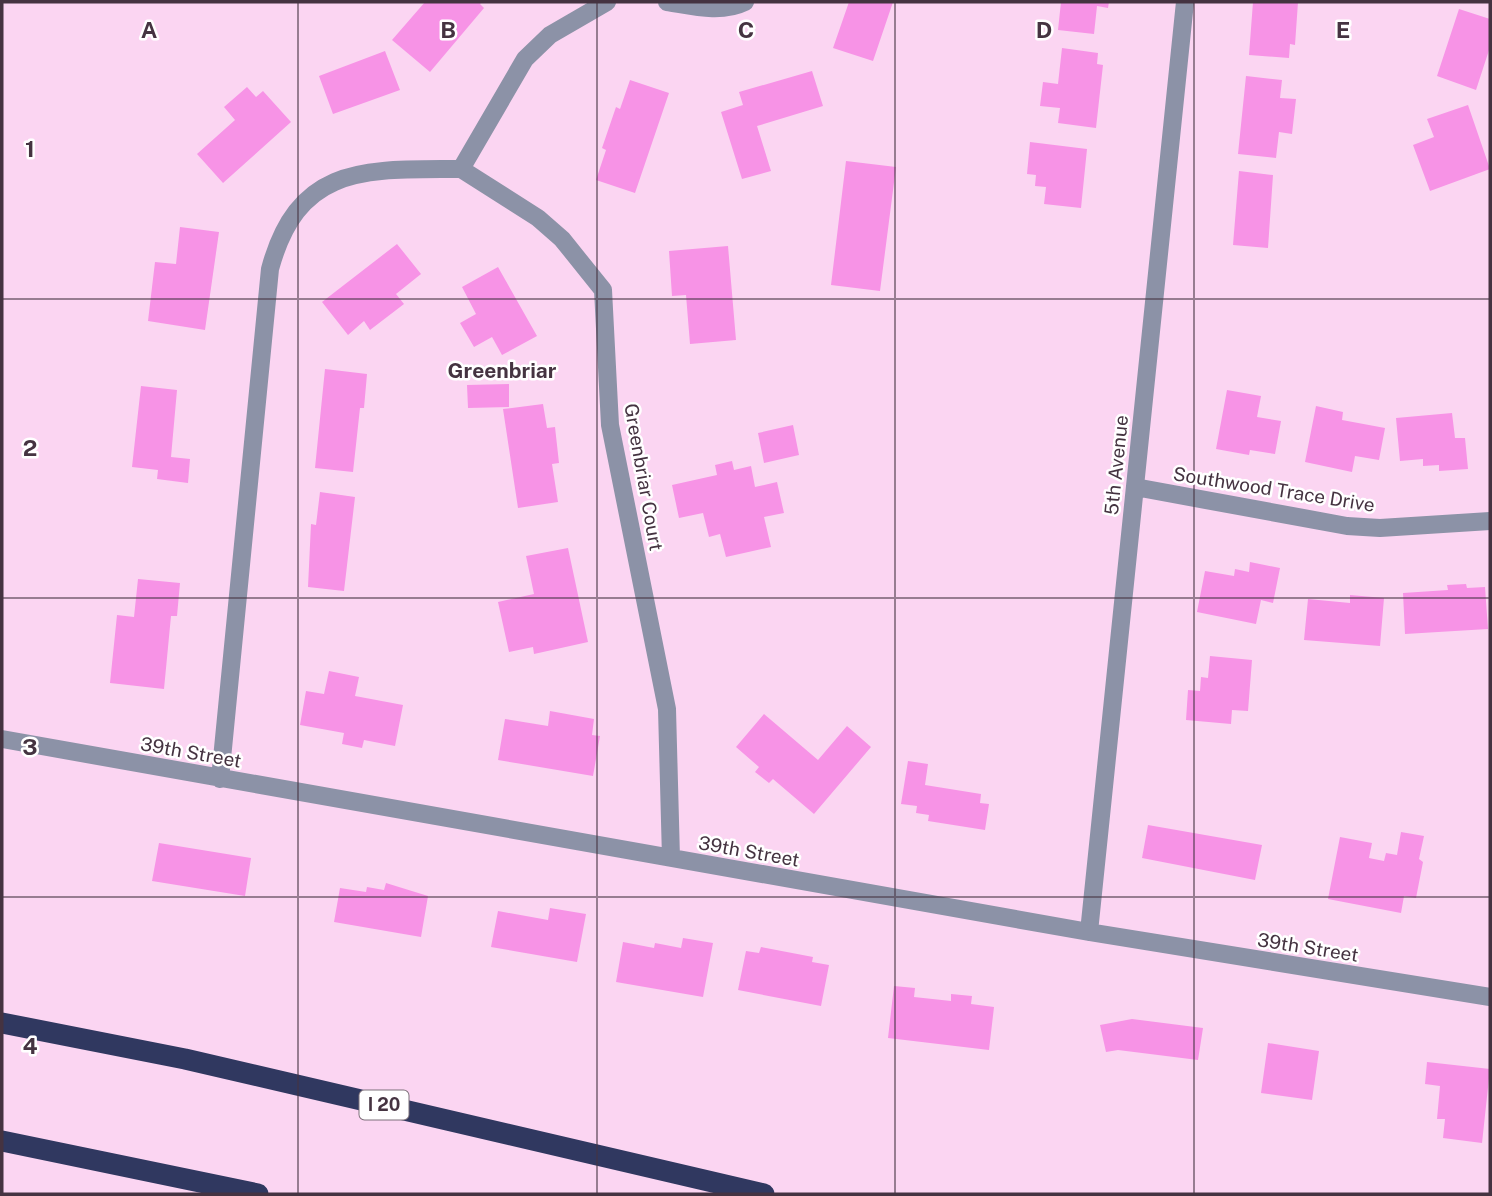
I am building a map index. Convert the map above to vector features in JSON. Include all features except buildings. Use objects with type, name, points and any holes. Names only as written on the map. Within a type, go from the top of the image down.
[{"type":"highway","name":"I 20","points":[[2,1023],[199,1062],[764,1194]]},
{"type":"highway","points":[[2,1141],[258,1194]]},
{"type":"street","points":[[220,779],[270,269],[279,237],[296,208],[323,186],[355,175],[386,170],[461,169],[525,59],[550,35],[607,2]]},
{"type":"street","points":[[667,2],[704,8],[735,7],[745,2]]},
{"type":"street","name":"5th Avenue","points":[[1089,932],[1185,2]]},
{"type":"street","name":"Greenbriar Court","points":[[461,169],[546,225],[562,239],[603,290],[610,425],[667,709],[671,858]]},
{"type":"street","name":"Southwood Trace Drive","points":[[1135,487],[1347,526],[1380,528],[1490,521]]},
{"type":"street","name":"39th Street","points":[[2,739],[1089,932],[1490,998]]},
{"type":"district","name":"Greenbriar","points":[[502,371]]}]
